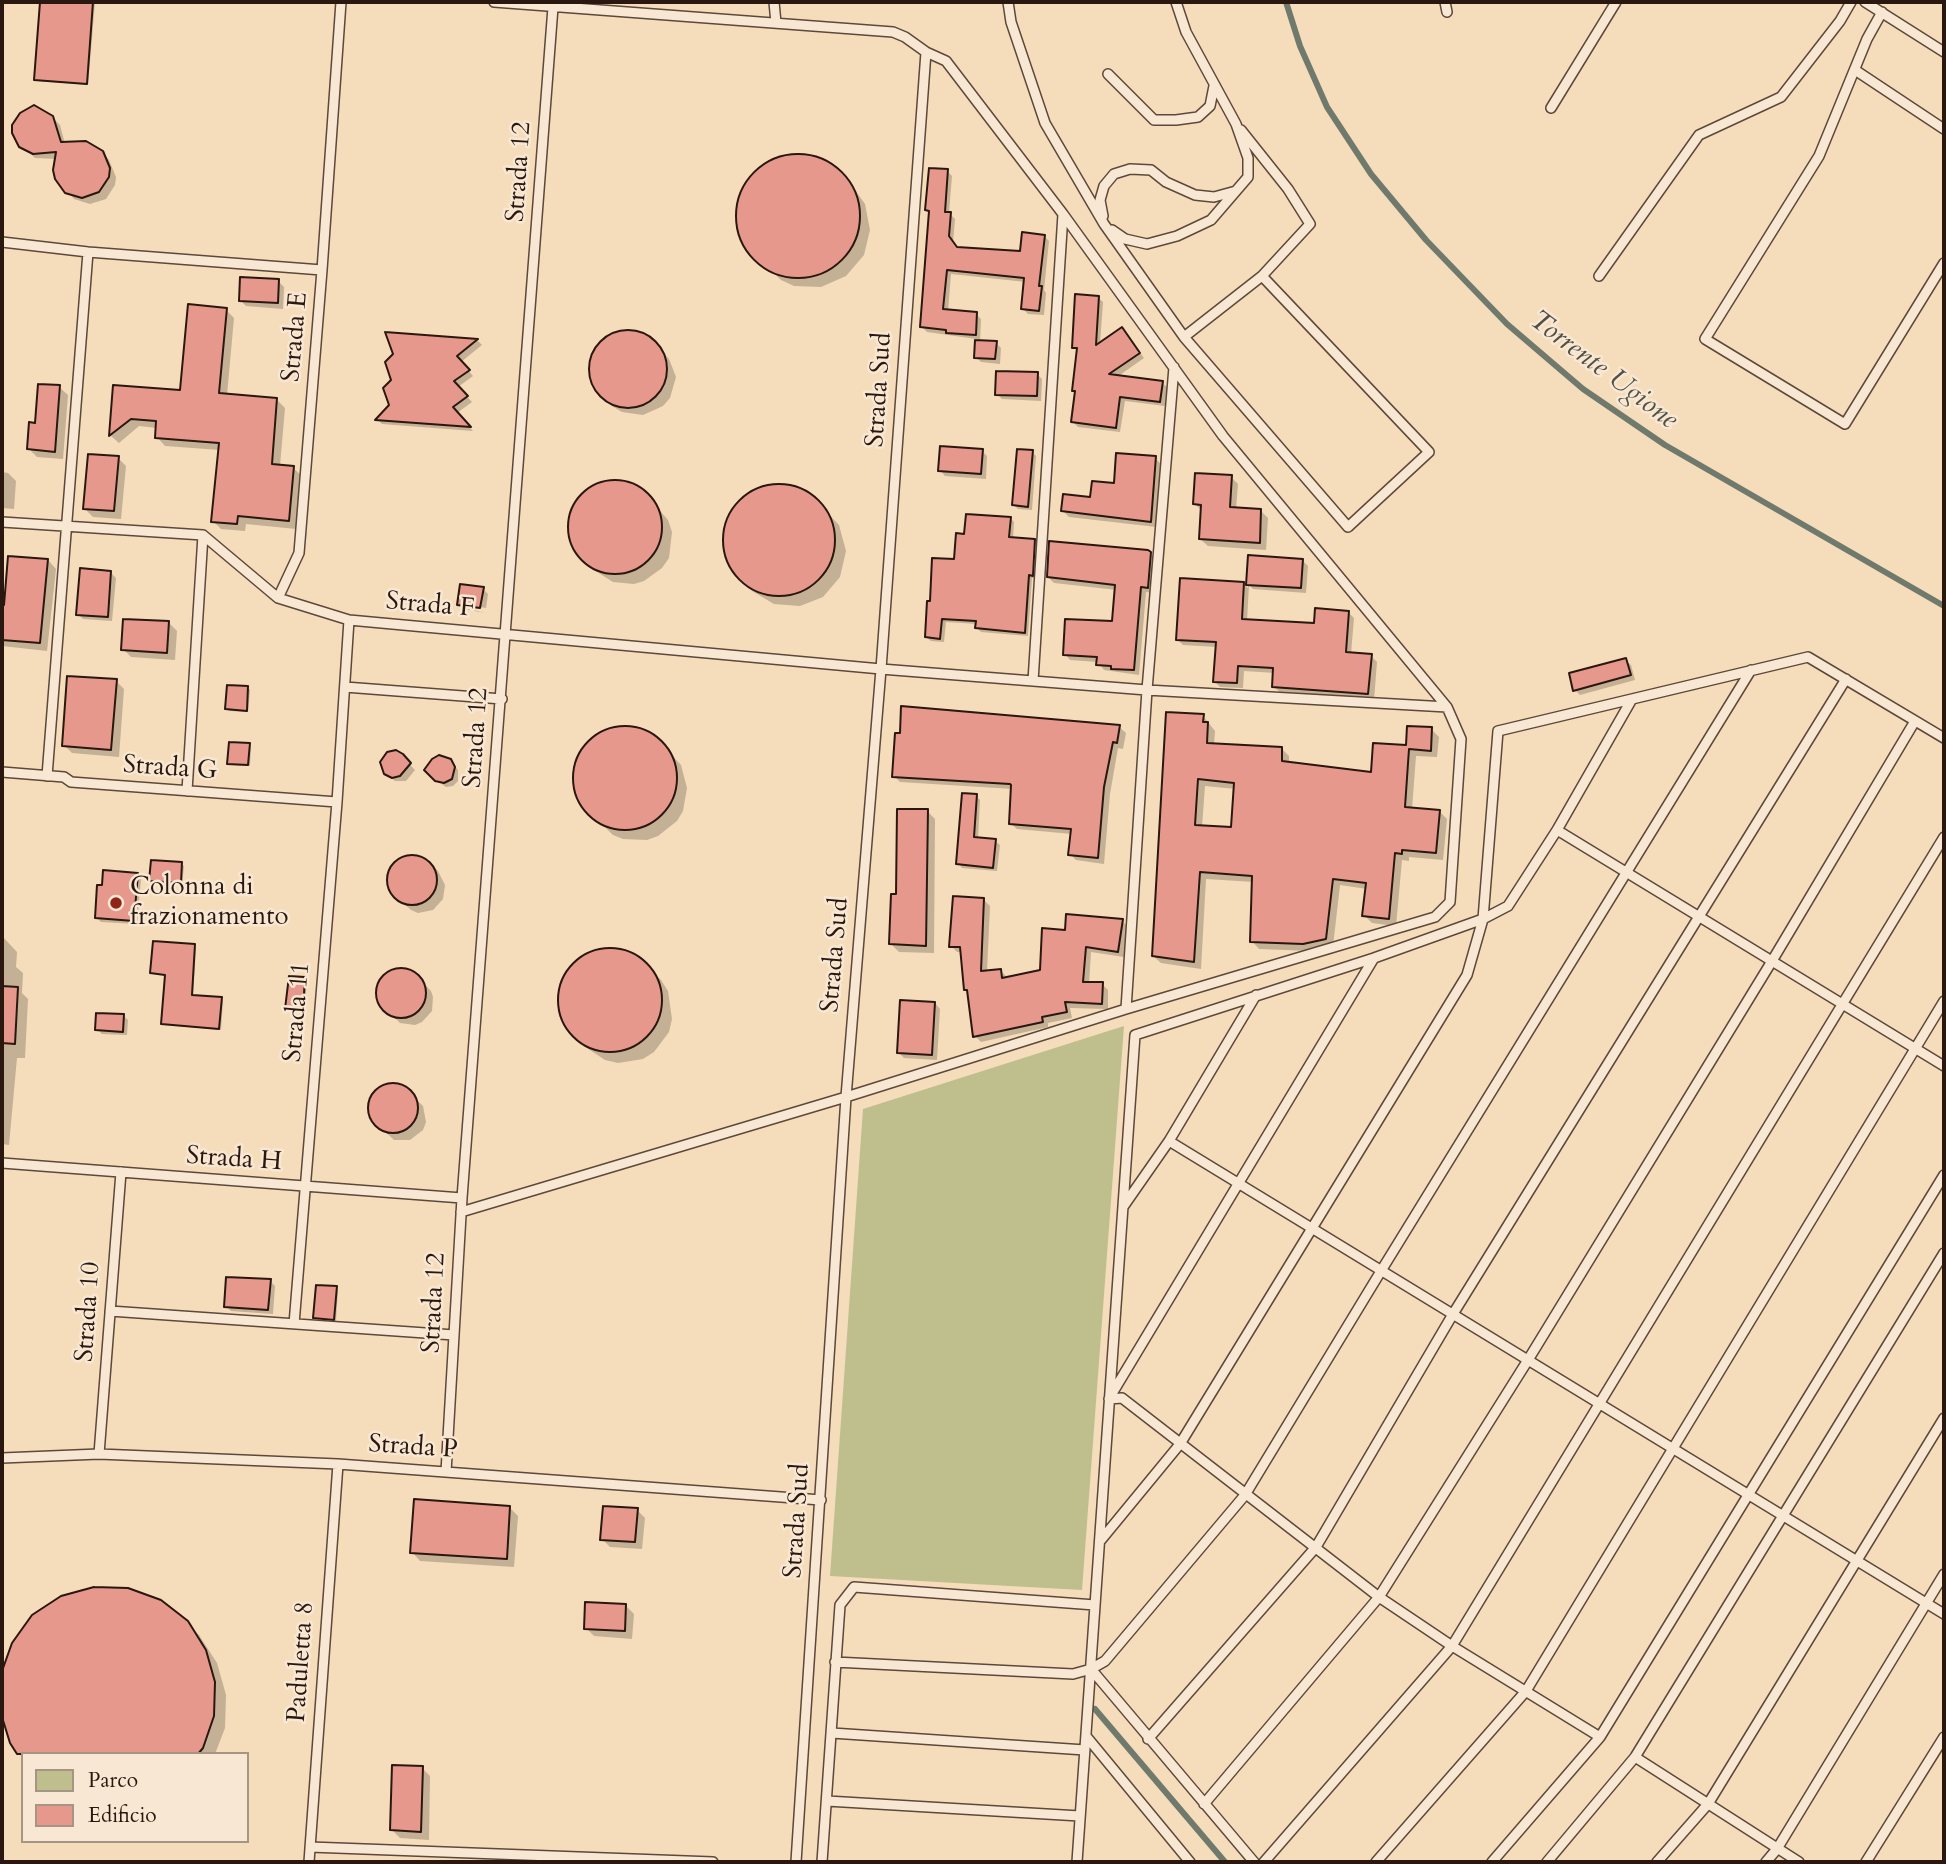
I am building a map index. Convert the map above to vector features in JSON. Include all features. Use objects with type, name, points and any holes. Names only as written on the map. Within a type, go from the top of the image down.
[{"type":"lane","points":[[322,270],[341,2]]},
{"type":"lane","points":[[461,1212],[1435,917],[1450,902],[1461,739],[1447,707],[1223,436],[1063,215],[946,61],[893,32],[494,2]]},
{"type":"lane","points":[[774,2],[776,23]]},
{"type":"lane","points":[[1007,2],[1011,22],[1045,123],[1104,224],[1184,337],[1348,527],[1429,452],[1262,276]]},
{"type":"lane","points":[[1176,2],[1186,32],[1214,86],[1237,124],[1288,189],[1310,224],[1262,276],[1184,337]]},
{"type":"lane","points":[[1445,2],[1447,12]]},
{"type":"lane","points":[[1551,108],[1616,2]]},
{"type":"lane","points":[[1599,276],[1699,135],[1781,97],[1840,21],[1851,2]]},
{"type":"lane","points":[[1865,2],[1944,52]]},
{"type":"lane","name":"Strada 12","points":[[446,1472],[462,1198],[553,7]]},
{"type":"lane","points":[[1882,12],[1867,40],[1819,156],[1705,339],[1845,424],[1944,263]]},
{"type":"lane","name":"Strada Sud","points":[[796,1862],[846,1097],[881,669],[926,52]]},
{"type":"lane","points":[[1855,70],[1944,129]]},
{"type":"lane","points":[[1108,74],[1154,120],[1198,117],[1209,106],[1214,86]]},
{"type":"lane","points":[[1236,191],[1214,197],[1195,195],[1166,182],[1151,170],[1130,169],[1114,174],[1104,186],[1100,200],[1104,224],[1125,239],[1147,244],[1177,236],[1211,220],[1236,191],[1248,177],[1248,158],[1237,124]]},
{"type":"lane","points":[[1032,681],[1063,215]]},
{"type":"lane","name":"Strada E","points":[[2,242],[88,252],[322,270],[299,553],[278,598]]},
{"type":"lane","points":[[47,776],[88,252]]},
{"type":"lane","points":[[1126,1009],[1147,690],[1174,367]]},
{"type":"lane","points":[[2,522],[203,535],[187,791]]},
{"type":"lane","name":"Strada F","points":[[203,535],[278,598],[349,620],[1032,681],[1447,707]]},
{"type":"lane","name":"Strada 11","points":[[294,1324],[337,803],[349,620]]},
{"type":"lane","points":[[1100,1541],[1180,1444],[1467,975],[1483,919],[1498,731],[1808,657],[1944,738]]},
{"type":"lane","points":[[835,1661],[1073,1674],[1091,1670],[1105,1661],[1245,1495],[1751,670]]},
{"type":"lane","points":[[1148,1739],[1315,1547],[1453,1314],[1846,680]]},
{"type":"lane","points":[[345,687],[502,699]]},
{"type":"lane","points":[[1077,1862],[1135,1035],[1374,958],[1483,919],[1508,906],[1557,830],[1632,699]]},
{"type":"lane","points":[[1203,1804],[1379,1597],[1528,1360],[1915,721]]},
{"type":"lane","name":"Strada G","points":[[2,772],[64,777],[71,782],[337,803]]},
{"type":"lane","points":[[1557,830],[1944,1066]]},
{"type":"lane","points":[[1264,1862],[1452,1646],[1944,837]]},
{"type":"lane","points":[[1110,1399],[1374,958]]},
{"type":"lane","points":[[1123,1208],[1169,1142],[1256,995]]},
{"type":"lane","points":[[1376,1862],[1526,1691],[1944,1001]]},
{"type":"lane","points":[[1169,1142],[1944,1614]]},
{"type":"lane","name":"Strada H","points":[[2,1163],[462,1198]]},
{"type":"lane","name":"Strada 10","points":[[99,1454],[121,1172]]},
{"type":"lane","points":[[1499,1860],[1600,1737],[1944,1175]]},
{"type":"lane","points":[[1547,1862],[1635,1757],[1944,1252]]},
{"type":"lane","points":[[110,1311],[454,1335]]},
{"type":"lane","points":[[1110,1399],[1122,1398],[1379,1597],[1452,1646],[1600,1737]]},
{"type":"lane","points":[[1657,1862],[1708,1804],[1944,1418]]},
{"type":"lane","name":"Strada P","points":[[2,1458],[99,1454],[338,1464],[821,1500]]},
{"type":"lane","name":"Paduletta 8","points":[[309,1862],[338,1464]]},
{"type":"lane","points":[[1766,1862],[1777,1849],[1944,1574]]},
{"type":"lane","points":[[822,1862],[841,1605],[854,1587],[1095,1605]]},
{"type":"lane","points":[[1091,1670],[1254,1862]]},
{"type":"lane","points":[[832,1733],[1085,1750]]},
{"type":"lane","points":[[1086,1736],[1190,1862]]},
{"type":"lane","points":[[1866,1862],[1944,1737]]},
{"type":"lane","points":[[1635,1757],[1798,1862]]},
{"type":"lane","points":[[827,1801],[1080,1816]]},
{"type":"lane","points":[[310,1847],[713,1862]]},
{"type":"green space","points":[[1124,1026],[1082,1590],[830,1576],[863,1109]]},
{"type":"building","points":[[40,2],[93,2],[87,84],[34,80]]},
{"type":"building","points":[[34,105],[53,116],[61,142],[86,141],[103,151],[110,168],[109,177],[99,192],[82,198],[65,193],[55,179],[53,170],[56,152],[33,154],[19,147],[12,133],[12,125],[20,113]]},
{"type":"building","points":[[798,154],[822,159],[841,173],[855,192],[860,216],[855,240],[841,259],[822,273],[798,278],[774,273],[755,259],[741,240],[736,216],[741,192],[755,173],[774,159]]},
{"type":"building","points":[[929,168],[948,169],[945,212],[951,212],[949,236],[957,247],[1020,251],[1022,232],[1045,235],[1039,311],[1021,309],[1024,278],[947,270],[943,309],[977,312],[976,335],[946,333],[946,330],[920,327],[929,211],[925,210]]},
{"type":"building","points":[[240,277],[279,279],[278,303],[239,301]]},
{"type":"building","points":[[1075,294],[1099,296],[1096,345],[1122,327],[1140,353],[1109,374],[1163,381],[1160,402],[1120,397],[1116,428],[1071,422],[1077,348],[1072,348]]},
{"type":"building","points":[[188,304],[227,308],[219,393],[277,398],[272,464],[294,466],[289,521],[238,516],[237,524],[211,522],[219,443],[155,438],[156,421],[131,419],[109,436],[113,385],[180,390]]},
{"type":"building","points":[[620,330],[636,330],[650,336],[661,347],[667,361],[667,377],[661,391],[650,402],[636,408],[620,408],[606,402],[595,391],[589,377],[589,361],[595,347],[606,336]]},
{"type":"building","points":[[385,332],[478,339],[457,356],[470,370],[454,381],[468,396],[453,407],[471,427],[375,420],[389,405],[383,388],[391,380],[385,362],[393,354]]},
{"type":"building","points":[[975,340],[997,341],[995,359],[974,358]]},
{"type":"building","points":[[996,371],[1038,372],[1037,396],[995,395]]},
{"type":"building","points":[[38,384],[60,385],[55,452],[27,449],[29,422],[35,423]]},
{"type":"building","points":[[940,446],[983,449],[981,474],[938,471]]},
{"type":"building","points":[[1017,449],[1033,450],[1028,507],[1012,505]]},
{"type":"building","points":[[1116,453],[1156,456],[1151,522],[1061,511],[1063,494],[1090,497],[1092,481],[1114,483]]},
{"type":"building","points":[[88,454],[119,456],[114,511],[83,509]]},
{"type":"building","points":[[1195,473],[1232,475],[1230,507],[1261,509],[1260,543],[1199,539],[1201,505],[1193,504]]},
{"type":"building","points":[[615,480],[633,484],[648,494],[658,509],[662,527],[658,545],[648,560],[633,570],[615,574],[597,570],[582,560],[572,545],[568,527],[572,509],[582,494],[597,484]]},
{"type":"building","points":[[779,484],[801,488],[819,500],[831,518],[835,540],[831,562],[819,580],[801,592],[779,596],[757,592],[739,580],[727,562],[723,540],[727,518],[739,500],[757,488]]},
{"type":"building","points":[[966,514],[1011,517],[1009,537],[1035,539],[1033,576],[1029,575],[1025,633],[975,628],[976,621],[942,619],[940,639],[925,637],[932,558],[954,559],[956,533],[964,534]]},
{"type":"building","points":[[1049,541],[1151,552],[1148,588],[1141,587],[1134,670],[1096,665],[1097,657],[1063,655],[1065,619],[1112,621],[1115,585],[1047,577]]},
{"type":"building","points":[[1248,555],[1303,559],[1301,588],[1246,585]]},
{"type":"building","points":[[8,556],[48,559],[40,643],[2,640],[2,605]]},
{"type":"building","points":[[80,568],[111,571],[108,617],[76,615]]},
{"type":"building","points":[[1180,578],[1244,582],[1242,619],[1314,623],[1315,608],[1349,611],[1346,652],[1372,654],[1368,694],[1272,687],[1273,668],[1238,666],[1237,683],[1213,682],[1216,642],[1176,640]]},
{"type":"building","points":[[460,584],[484,587],[480,608],[457,605]]},
{"type":"building","points":[[123,619],[169,621],[167,653],[121,650]]},
{"type":"building","points":[[1626,658],[1631,675],[1573,691],[1569,673]]},
{"type":"building","points":[[67,676],[117,679],[111,750],[62,746]]},
{"type":"building","points":[[227,685],[248,686],[247,711],[225,709]]},
{"type":"building","points":[[901,706],[1120,725],[1117,743],[1113,742],[1104,787],[1098,858],[1068,855],[1071,829],[1009,824],[1010,784],[892,777],[895,733],[900,733]]},
{"type":"building","points":[[1166,712],[1204,714],[1203,722],[1208,722],[1207,743],[1282,747],[1282,761],[1371,772],[1373,743],[1406,745],[1407,726],[1432,727],[1431,751],[1409,749],[1405,807],[1440,810],[1436,853],[1402,850],[1402,854],[1395,853],[1389,919],[1362,916],[1366,883],[1333,879],[1326,939],[1303,944],[1250,942],[1252,876],[1200,872],[1194,962],[1152,956]],"holes":[[[1198,779],[1234,783],[1231,827],[1195,825]]]},
{"type":"building","points":[[625,726],[645,730],[662,741],[673,758],[677,778],[673,798],[662,815],[645,826],[625,830],[605,826],[588,815],[577,798],[573,778],[577,758],[588,741],[605,730]]},
{"type":"building","points":[[229,742],[250,743],[248,765],[227,764]]},
{"type":"building","points":[[396,750],[411,763],[400,776],[392,778],[384,774],[380,762],[387,752]]},
{"type":"building","points":[[439,755],[451,759],[455,767],[452,779],[444,783],[435,781],[424,770],[432,759]]},
{"type":"building","points":[[962,793],[977,794],[974,837],[996,839],[993,868],[956,864]]},
{"type":"building","points":[[897,809],[928,809],[926,946],[889,944],[891,894],[896,894]]},
{"type":"building","points":[[402,856],[422,856],[436,870],[436,890],[422,904],[402,904],[388,890],[388,870]]},
{"type":"building","points":[[151,860],[182,862],[181,883],[149,881]]},
{"type":"building","points":[[103,870],[138,873],[134,921],[95,918],[97,885],[102,885]]},
{"type":"building","points":[[953,896],[984,898],[981,971],[1001,969],[1002,978],[1040,970],[1042,928],[1065,930],[1066,914],[1123,919],[1118,952],[1086,947],[1083,982],[1103,982],[1102,1004],[1065,1002],[1067,1012],[1042,1017],[1043,1022],[973,1037],[967,990],[964,990],[960,947],[949,947]]},
{"type":"building","points":[[153,941],[195,944],[192,995],[222,997],[219,1029],[161,1024],[165,975],[150,973]]},
{"type":"building","points":[[610,948],[630,952],[647,963],[658,980],[662,1000],[658,1020],[647,1037],[630,1048],[610,1052],[590,1048],[573,1037],[562,1020],[558,1000],[562,980],[573,963],[590,952]]},
{"type":"building","points":[[401,968],[419,975],[426,993],[419,1011],[401,1018],[383,1011],[376,993],[383,975]]},
{"type":"building","points":[[289,976],[305,977],[303,1011],[285,1009]]},
{"type":"building","points":[[2,986],[18,987],[15,1044],[2,1043]]},
{"type":"building","points":[[900,1000],[935,1002],[932,1055],[897,1053]]},
{"type":"building","points":[[96,1013],[124,1014],[123,1032],[95,1030]]},
{"type":"building","points":[[393,1083],[411,1090],[418,1108],[411,1126],[393,1133],[375,1126],[368,1108],[375,1090]]},
{"type":"building","points":[[226,1277],[271,1279],[268,1310],[224,1307]]},
{"type":"building","points":[[316,1285],[337,1286],[334,1320],[313,1318]]},
{"type":"building","points":[[414,1499],[510,1506],[507,1559],[410,1553]]},
{"type":"building","points":[[603,1506],[638,1508],[635,1542],[600,1540]]},
{"type":"building","points":[[94,1587],[128,1588],[161,1600],[188,1621],[206,1650],[215,1682],[214,1716],[200,1752],[17,1754],[10,1743],[2,1717],[2,1671],[12,1643],[32,1615],[61,1596]]},
{"type":"building","points":[[585,1602],[626,1604],[625,1631],[584,1629]]},
{"type":"building","points":[[392,1765],[423,1766],[421,1832],[390,1830]]},
{"type":"waterway","name":"Torrente Ugione","points":[[1286,2],[1300,46],[1327,107],[1371,174],[1426,240],[1507,324],[1583,389],[1665,445],[1944,606]]},
{"type":"waterway","points":[[1095,1709],[1225,1862]]},
{"type":"place","name":"Colonna di frazionamento","points":[[116,903]]}]
